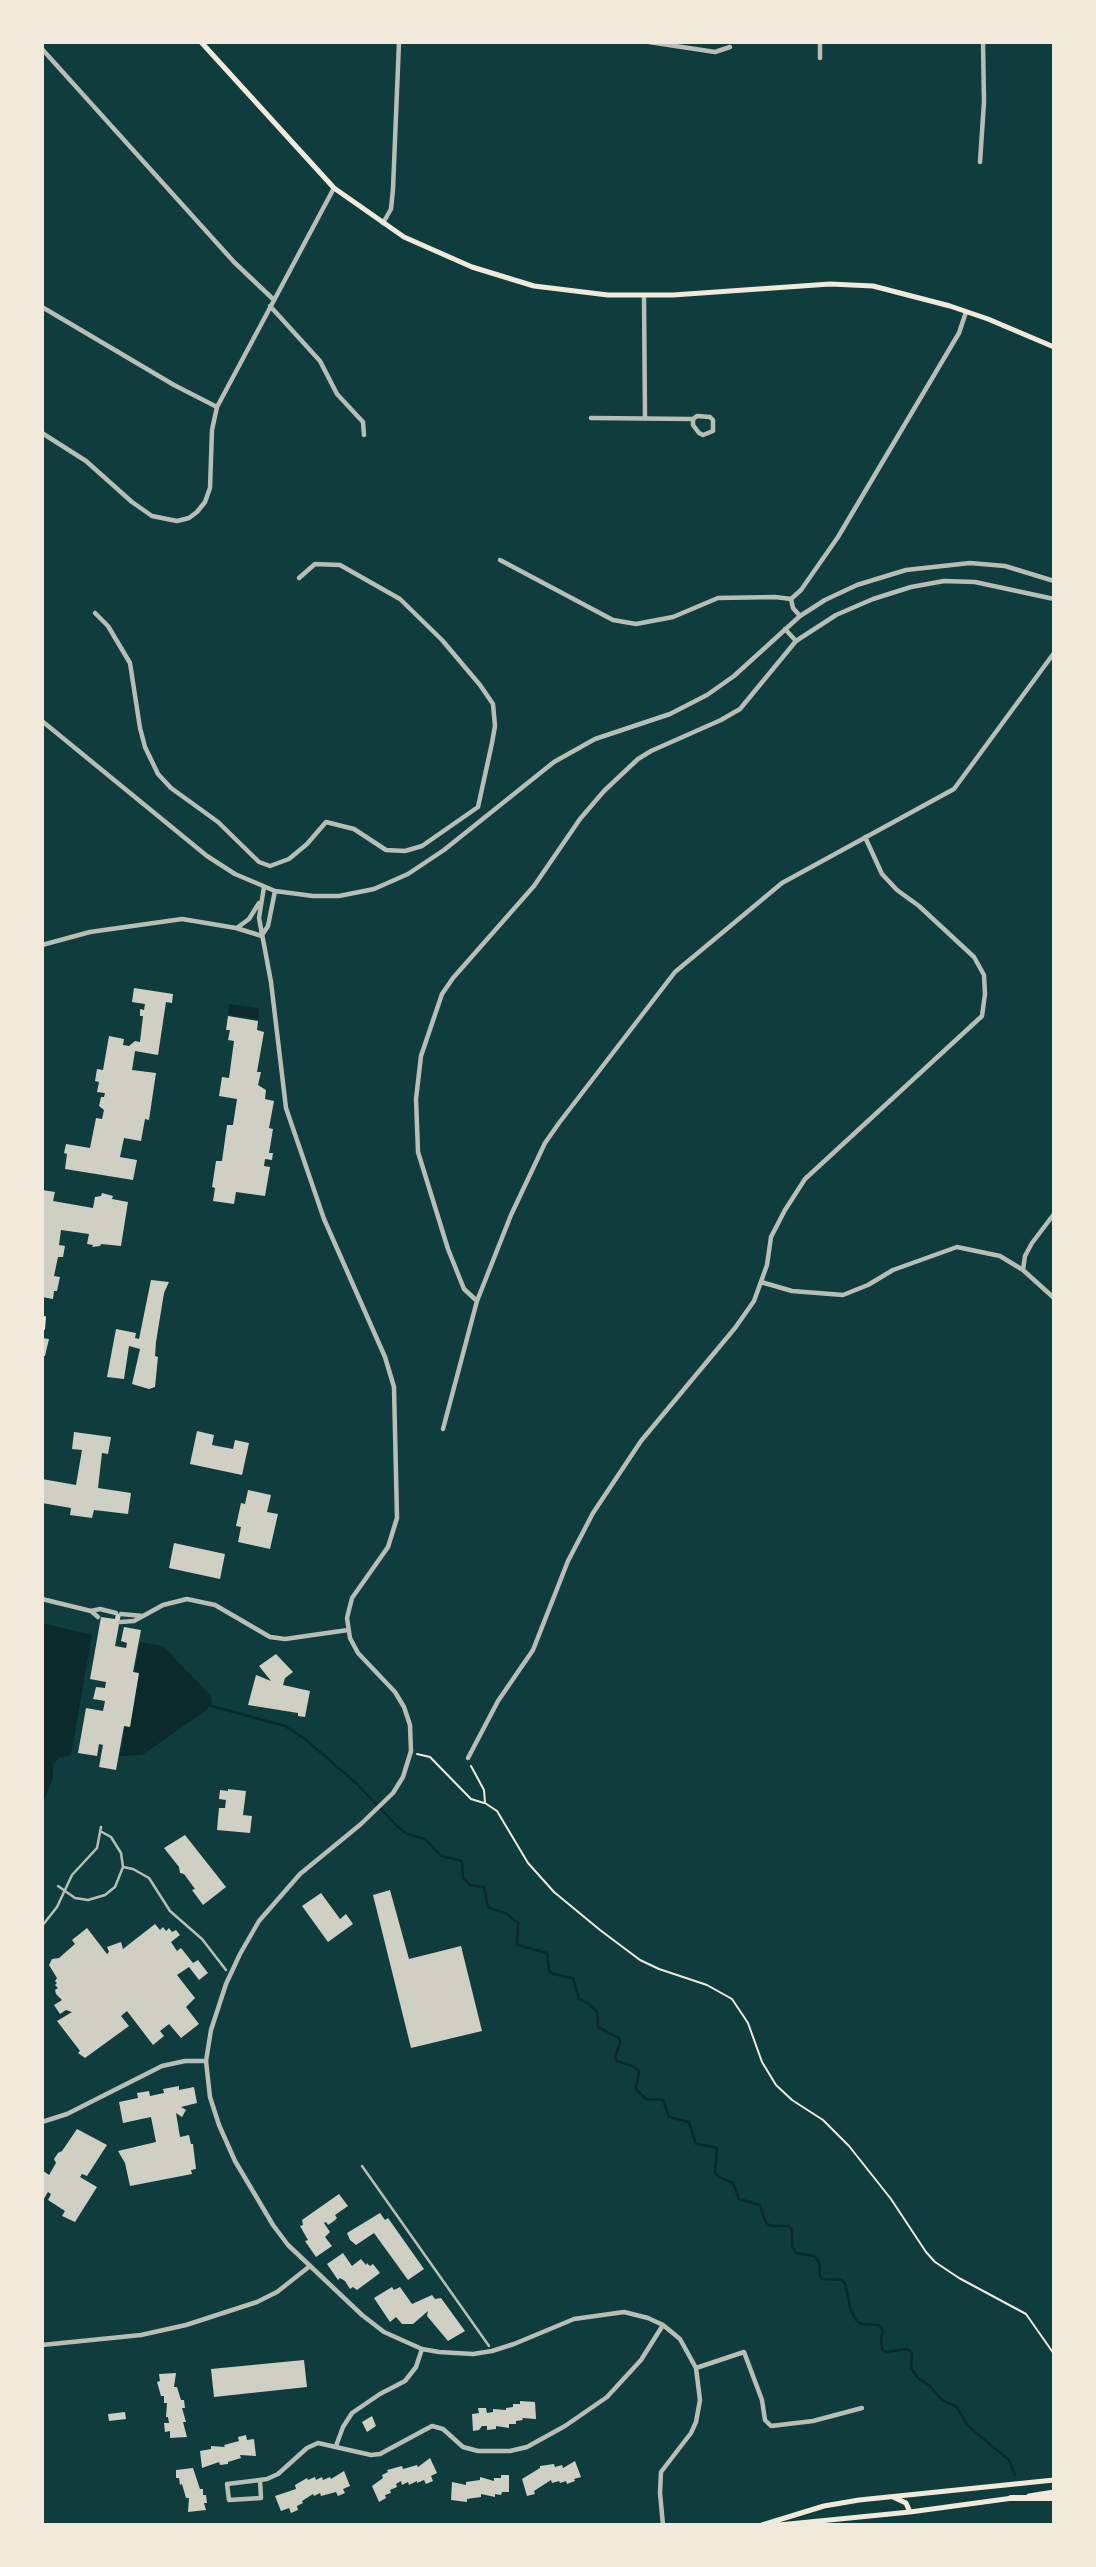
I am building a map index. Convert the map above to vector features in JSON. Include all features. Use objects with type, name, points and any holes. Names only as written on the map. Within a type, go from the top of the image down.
[{"type":"main road","points":[[201,42],[334,188],[383,223],[429,249],[472,267],[517,282],[584,293],[644,296],[815,284],[856,284],[900,291],[1016,330],[1054,347]]},
{"type":"main road","points":[[762,2525],[824,2506],[891,2496],[1054,2480]]},
{"type":"main road","points":[[779,2525],[909,2512],[1054,2492]]},
{"type":"main road","points":[[891,2496],[906,2503],[909,2512]]},
{"type":"main road","points":[[1011,2498],[1054,2498]]},
{"type":"street","points":[[383,223],[391,209],[393,189],[399,42]]},
{"type":"street","points":[[649,42],[715,52],[730,47]]},
{"type":"street","points":[[820,42],[820,58]]},
{"type":"street","points":[[980,162],[984,102],[983,42]]},
{"type":"street","points":[[42,49],[234,262],[274,300]]},
{"type":"street","points":[[42,433],[86,461],[147,513],[164,520],[177,521],[197,512],[208,495],[212,430],[217,407],[334,188]]},
{"type":"street","points":[[644,296],[645,419]]},
{"type":"street","points":[[270,306],[320,361],[337,394],[363,422],[364,435]]},
{"type":"street","points":[[42,307],[174,386],[217,407]]},
{"type":"street","points":[[500,560],[613,620],[636,624],[673,617],[718,598],[791,599],[801,590],[838,537],[959,333],[966,312]]},
{"type":"street","points":[[591,418],[710,417],[713,420],[713,430],[709,434],[699,433],[693,425],[693,419]]},
{"type":"street","points":[[42,721],[207,856],[234,874],[275,891],[326,896],[374,889],[408,874],[554,762],[577,748],[618,730],[670,714],[706,695],[734,676],[800,616],[825,600],[857,585],[906,570],[970,563],[1005,566],[1054,581]]},
{"type":"street","points":[[299,578],[315,564],[340,565],[400,599],[419,615],[484,691],[494,709],[495,726],[477,823]]},
{"type":"street","points":[[477,1301],[464,1289],[430,1195],[416,1136],[417,1074],[442,994],[534,886],[580,819],[627,768],[651,751],[740,709],[796,642],[836,615],[911,587],[944,581],[975,582],[1054,598]]},
{"type":"street","points":[[791,599],[800,616]]},
{"type":"street","points":[[95,613],[108,626],[130,663],[140,728],[145,747],[158,774],[171,788],[218,821],[259,862],[270,866],[289,859],[307,844],[326,822],[354,830],[386,850],[414,849],[432,840],[478,807]]},
{"type":"street","points":[[785,629],[796,642]]},
{"type":"street","points":[[443,1429],[477,1301],[511,1215],[545,1143],[675,972],[782,883],[954,789],[1054,653]]},
{"type":"street","points":[[468,1758],[498,1702],[533,1650],[568,1561],[593,1513],[641,1440],[735,1328],[754,1301],[767,1265],[772,1237],[805,1179],[982,1016],[984,975],[974,957],[882,874],[865,837]]},
{"type":"street","points":[[264,887],[259,918],[273,1000],[286,1108],[324,1219],[385,1357],[394,1387],[397,1518],[388,1547],[352,1598],[348,1611],[348,1630],[358,1653],[400,1699],[410,1725],[410,1759],[399,1785],[385,1801],[300,1874],[259,1922],[236,1962],[211,2030],[206,2061],[214,2108],[235,2161],[279,2234],[375,2326],[400,2341],[422,2349],[464,2354],[492,2351],[566,2321],[610,2313],[637,2314],[663,2325],[680,2339],[696,2368],[700,2400],[696,2422],[685,2442],[661,2472],[663,2525]]},
{"type":"street","points":[[262,936],[268,926],[275,891]]},
{"type":"street","points":[[236,928],[249,919],[261,900]]},
{"type":"street","points":[[42,945],[90,932],[175,919],[201,921],[262,936]]},
{"type":"street","points":[[1023,1270],[1032,1242],[1054,1214]]},
{"type":"street","points":[[761,1282],[792,1291],[843,1295],[869,1285],[893,1270],[957,1247],[1000,1256],[1023,1270],[1054,1298]]},
{"type":"street","points":[[42,1599],[91,1611],[100,1609],[144,1616]]},
{"type":"street","points":[[120,1622],[134,1621],[163,1605],[187,1599],[215,1605],[270,1637],[285,1639],[348,1630]]},
{"type":"street","points":[[91,1611],[98,1617]]},
{"type":"street","points":[[42,1926],[57,1907],[65,1892],[72,1875],[97,1848],[100,1829],[120,1848],[123,1867],[115,1887],[98,1898],[81,1900],[65,1892],[58,1886]]},
{"type":"street","points":[[123,1867],[149,1878],[170,1911],[202,1939],[226,1970]]},
{"type":"street","points":[[42,2122],[67,2114],[162,2066],[185,2061],[206,2061]]},
{"type":"street","points":[[362,2166],[489,2346]]},
{"type":"street","points":[[42,2345],[141,2335],[186,2325],[257,2302],[277,2292],[310,2266]]},
{"type":"street","points":[[260,2480],[261,2498],[229,2500],[227,2484],[260,2480],[278,2474],[314,2444],[323,2442],[365,2455],[380,2454],[432,2426],[443,2429],[463,2447],[478,2451],[510,2451],[527,2447],[565,2426],[607,2397],[641,2360],[663,2325]]},
{"type":"street","points":[[336,2446],[352,2413],[405,2381],[416,2367],[422,2349]]},
{"type":"street","points":[[696,2368],[744,2352],[762,2400],[765,2420],[771,2426],[813,2421],[862,2408]]},
{"type":"path","points":[[416,1754],[430,1757],[471,1799],[485,1803],[499,1814],[528,1863],[554,1892],[600,1930],[651,1965],[707,1985],[732,1999],[748,2023],[762,2062],[776,2085],[792,2100],[823,2120],[849,2146],[887,2193],[935,2262],[1026,2314],[1054,2354]]},
{"type":"path","points":[[468,1758],[486,1794],[485,1803]]},
{"type":"water","points":[[229,1004],[259,1008],[258,1019],[228,1015]]},
{"type":"water","points":[[42,1623],[92,1635],[71,1755],[59,1758],[53,1765],[53,1779],[42,1805]]},
{"type":"water","points":[[140,1642],[163,1646],[210,1695],[212,1702],[207,1710],[142,1755],[120,1756]]},
{"type":"building","points":[[134,988],[173,994],[172,1003],[166,1002],[158,1055],[135,1051],[132,1070],[156,1073],[149,1120],[145,1119],[141,1141],[124,1138],[120,1157],[137,1160],[133,1180],[65,1169],[66,1144],[90,1148],[96,1118],[102,1119],[104,1110],[99,1106],[105,1093],[97,1092],[99,1082],[95,1081],[97,1069],[103,1070],[109,1036],[124,1039],[123,1045],[140,1042],[143,1016],[140,1016],[140,1009],[144,1010],[145,1004],[132,1002]]},
{"type":"building","points":[[228,1016],[258,1021],[257,1030],[264,1032],[257,1072],[261,1072],[258,1085],[266,1090],[265,1099],[274,1101],[269,1128],[273,1129],[269,1153],[273,1153],[272,1160],[265,1159],[264,1166],[270,1167],[265,1196],[236,1192],[234,1204],[213,1201],[215,1188],[212,1187],[216,1161],[222,1161],[227,1125],[233,1125],[237,1099],[219,1096],[222,1077],[229,1078],[234,1041],[228,1040]]},
{"type":"building","points":[[42,1190],[55,1192],[53,1201],[93,1208],[95,1197],[101,1196],[102,1193],[113,1196],[112,1199],[128,1202],[121,1246],[101,1244],[92,1247],[93,1245],[87,1244],[89,1234],[61,1230],[59,1245],[65,1246],[63,1257],[58,1257],[54,1276],[60,1277],[53,1299],[42,1297]]},
{"type":"building","points":[[151,1280],[169,1282],[164,1293],[156,1342],[155,1356],[158,1357],[155,1387],[149,1389],[132,1384],[140,1349],[129,1346],[124,1379],[107,1377],[116,1329],[136,1333],[135,1338],[139,1339]]},
{"type":"building","points":[[42,1338],[49,1339],[45,1356],[42,1356]]},
{"type":"building","points":[[197,1431],[214,1435],[212,1445],[233,1449],[235,1440],[249,1443],[242,1475],[190,1464]]},
{"type":"building","points":[[74,1432],[111,1437],[108,1454],[102,1453],[98,1488],[131,1493],[128,1514],[94,1510],[92,1518],[70,1515],[71,1508],[42,1503],[42,1479],[76,1485],[82,1450],[72,1449]]},
{"type":"building","points":[[248,1490],[271,1495],[267,1512],[278,1514],[270,1549],[238,1542],[241,1527],[236,1526],[241,1503],[245,1504]]},
{"type":"building","points":[[174,1543],[225,1554],[220,1579],[169,1568]]},
{"type":"building","points":[[116,1613],[121,1614],[115,1646],[126,1648],[127,1643],[121,1641],[124,1627],[141,1630],[133,1672],[139,1673],[130,1727],[124,1726],[116,1770],[99,1767],[103,1745],[99,1744],[97,1756],[78,1753],[86,1708],[103,1711],[105,1701],[93,1699],[96,1687],[105,1688],[106,1682],[90,1679],[101,1617],[115,1619]]},
{"type":"building","points":[[276,1654],[293,1672],[285,1678],[283,1685],[310,1691],[305,1717],[298,1716],[298,1713],[248,1705],[256,1675],[271,1681],[259,1666]]},
{"type":"building","points":[[220,1790],[246,1791],[243,1815],[252,1816],[250,1833],[217,1830],[219,1808],[225,1808],[226,1800],[219,1799]]},
{"type":"building","points":[[185,1835],[226,1887],[203,1905],[192,1890],[195,1889],[184,1874],[180,1873],[179,1867],[164,1848]]},
{"type":"building","points":[[390,1890],[409,1959],[461,1946],[482,2031],[411,2048],[373,1895]]},
{"type":"building","points":[[321,1893],[340,1919],[346,1914],[353,1924],[328,1942],[302,1906]]},
{"type":"building","points":[[155,1924],[160,1930],[163,1927],[166,1931],[169,1928],[172,1932],[176,1930],[180,1935],[171,1942],[177,1951],[181,1948],[193,1963],[198,1960],[208,1973],[199,1980],[189,1967],[177,1975],[195,1998],[186,2007],[199,2024],[181,2038],[169,2024],[160,2031],[164,2036],[153,2045],[127,2011],[121,2016],[129,2026],[85,2058],[78,2053],[80,2051],[57,2021],[72,2012],[66,2010],[60,2014],[54,2005],[62,2000],[55,1990],[58,1988],[55,1985],[57,1978],[49,1965],[52,1959],[59,1958],[75,1944],[72,1940],[87,1928],[107,1954],[107,1947],[121,1942],[123,1949]]},
{"type":"building","points":[[179,2086],[179,2090],[194,2087],[197,2103],[181,2107],[186,2110],[182,2117],[176,2113],[180,2137],[189,2135],[193,2144],[196,2169],[191,2170],[192,2174],[130,2186],[125,2163],[118,2151],[156,2142],[151,2117],[123,2123],[119,2102],[138,2098],[137,2093],[149,2091],[150,2096],[164,2093],[163,2089]]},
{"type":"building","points":[[77,2129],[107,2145],[87,2176],[82,2174],[80,2177],[97,2187],[75,2222],[62,2216],[65,2211],[48,2200],[51,2194],[48,2192],[42,2202],[42,2170],[49,2175],[56,2163],[54,2159]]},
{"type":"building","points":[[339,2194],[348,2206],[335,2215],[337,2218],[334,2221],[328,2225],[324,2223],[330,2232],[325,2237],[332,2246],[316,2257],[305,2241],[308,2240],[300,2226],[303,2225],[302,2220]]},
{"type":"building","points":[[380,2213],[385,2220],[388,2218],[424,2269],[408,2280],[374,2233],[356,2245],[347,2233]]},
{"type":"building","points":[[343,2253],[352,2266],[361,2259],[366,2265],[373,2264],[380,2273],[357,2290],[353,2287],[350,2289],[345,2281],[340,2278],[338,2280],[327,2264]]},
{"type":"building","points":[[392,2287],[394,2290],[400,2287],[412,2304],[432,2295],[435,2299],[441,2298],[465,2331],[448,2341],[427,2316],[428,2311],[413,2324],[402,2324],[396,2317],[390,2322],[374,2298]]},
{"type":"building","points":[[304,2360],[307,2387],[214,2397],[211,2369]]},
{"type":"building","points":[[176,2373],[174,2387],[177,2387],[181,2400],[184,2400],[185,2408],[182,2408],[186,2422],[183,2422],[187,2437],[170,2438],[170,2431],[165,2432],[164,2423],[169,2423],[166,2417],[167,2403],[164,2403],[164,2396],[161,2396],[157,2382],[160,2381],[159,2374]]},
{"type":"building","points":[[520,2401],[535,2402],[536,2419],[522,2418],[523,2420],[516,2421],[516,2424],[509,2424],[509,2428],[496,2426],[496,2429],[487,2430],[487,2426],[482,2426],[473,2431],[472,2414],[479,2413],[478,2408],[486,2408],[487,2413],[493,2412],[493,2409],[506,2410],[513,2407],[513,2404],[520,2404]]},
{"type":"building","points":[[125,2412],[126,2419],[109,2421],[108,2414]]},
{"type":"building","points":[[372,2416],[376,2426],[367,2432],[362,2422]]},
{"type":"building","points":[[246,2435],[247,2440],[254,2439],[256,2456],[240,2455],[241,2458],[228,2464],[220,2465],[219,2462],[202,2468],[200,2451],[211,2449],[211,2446],[225,2447],[224,2445],[239,2441],[238,2437]]},
{"type":"building","points":[[430,2458],[437,2473],[431,2476],[433,2481],[426,2484],[424,2480],[417,2481],[409,2485],[408,2482],[402,2485],[401,2481],[379,2502],[372,2486],[383,2478],[382,2475],[388,2472],[387,2470],[402,2466],[403,2469],[417,2465],[418,2467]]},
{"type":"building","points":[[575,2461],[581,2477],[567,2484],[566,2481],[552,2483],[551,2480],[534,2491],[535,2494],[527,2496],[522,2479],[540,2466],[554,2464],[555,2467],[562,2465],[563,2468]]},
{"type":"building","points":[[193,2468],[207,2503],[204,2503],[206,2510],[188,2512],[189,2498],[186,2498],[179,2478],[176,2478],[176,2470]]},
{"type":"building","points":[[344,2471],[350,2486],[343,2489],[345,2493],[338,2496],[336,2492],[321,2496],[320,2493],[314,2496],[313,2494],[297,2506],[298,2510],[291,2513],[289,2508],[281,2511],[275,2496],[296,2489],[295,2485],[307,2478],[331,2479]]},
{"type":"building","points":[[501,2475],[509,2475],[509,2492],[495,2494],[495,2497],[481,2494],[481,2497],[467,2499],[467,2502],[451,2500],[452,2482],[466,2485],[466,2482],[480,2480],[480,2477],[494,2481],[494,2478],[501,2478]]},
{"type":"waterway","points":[[208,1705],[285,1726],[305,1739],[356,1783],[407,1834],[425,1839],[441,1856],[462,1861],[463,1878],[470,1885],[484,1887],[488,1907],[507,1914],[518,1923],[517,1945],[547,1953],[549,1971],[573,1978],[579,1999],[597,2012],[598,2027],[619,2038],[615,2057],[617,2061],[639,2071],[636,2089],[646,2099],[663,2100],[669,2117],[689,2122],[696,2144],[715,2147],[715,2173],[733,2183],[739,2199],[760,2205],[766,2223],[771,2226],[789,2226],[792,2231],[792,2246],[796,2253],[814,2256],[819,2262],[820,2276],[823,2279],[841,2280],[845,2283],[851,2311],[856,2320],[861,2324],[879,2325],[883,2330],[882,2349],[886,2352],[907,2349],[910,2351],[911,2368],[918,2378],[930,2386],[942,2400],[957,2407],[967,2425],[1009,2460],[1015,2475]]}]
